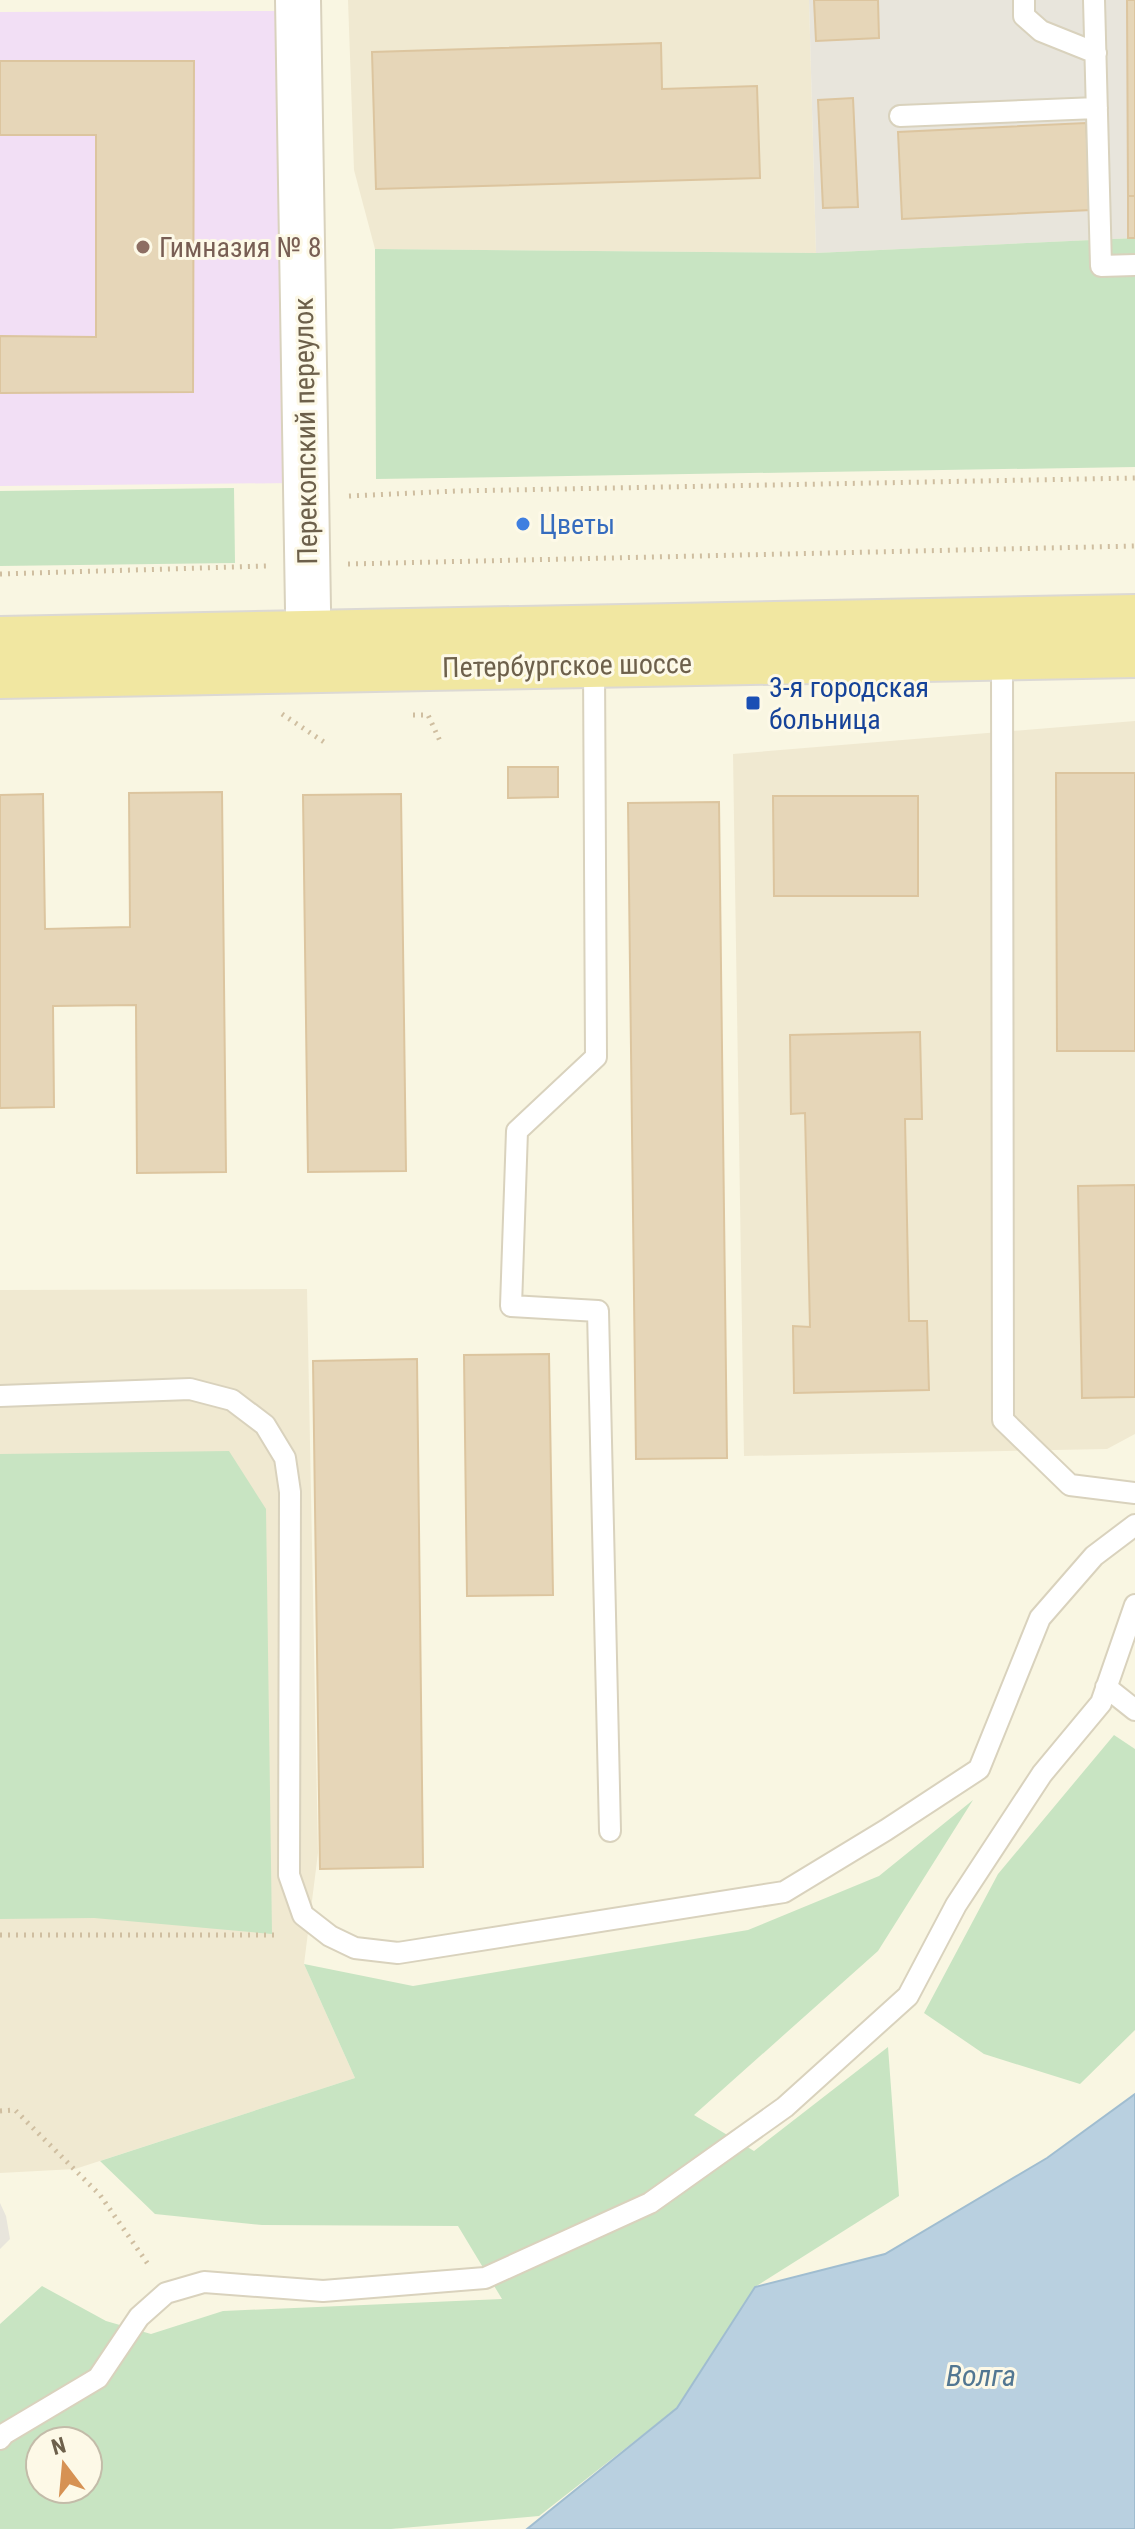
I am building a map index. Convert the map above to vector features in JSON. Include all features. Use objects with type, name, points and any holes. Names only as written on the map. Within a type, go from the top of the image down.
[{"type":"main road","name":"Петербургское шоссе","points":[[0,676],[309,652],[1135,617]]},
{"type":"main road","name":"Петербургское шоссе","points":[[0,639],[594,665],[1135,655]]},
{"type":"street","name":"Перекопский переулок","points":[[298,0],[309,652]]},
{"type":"lane","points":[[1024,0],[1024,16],[1041,31],[1096,53]]},
{"type":"lane","points":[[1094,0],[1101,266],[1135,265]]},
{"type":"lane","points":[[900,116],[1097,108]]},
{"type":"lane","points":[[1002,658],[1003,1420],[1070,1485],[1135,1493]]},
{"type":"lane","points":[[594,665],[596,1057],[517,1131],[511,1306],[598,1311],[610,1831]]},
{"type":"lane","points":[[0,1396],[190,1389],[232,1400],[265,1425],[285,1458],[290,1492],[289,1875],[303,1915],[330,1936],[355,1948],[398,1953],[784,1892],[979,1769],[1040,1618],[1094,1556],[1135,1525]]},
{"type":"lane","points":[[0,2439],[98,2378],[139,2317],[166,2293],[204,2282],[323,2291],[485,2278],[650,2203],[785,2107],[908,1996],[956,1905],[1042,1774],[1101,1703],[1135,1605]]},
{"type":"lane","points":[[1106,1687],[1135,1710]]},
{"type":"path","points":[[340,497],[372,493],[1135,478]]},
{"type":"path","points":[[346,551],[348,564],[1135,546]]},
{"type":"path","points":[[0,574],[272,565]]},
{"type":"path","points":[[279,712],[324,742]]},
{"type":"path","points":[[0,1935],[330,1936]]},
{"type":"path","points":[[0,2111],[15,2110],[100,2195],[166,2293]]},
{"type":"shaded area","points":[[348,0],[809,0],[816,253],[375,249],[354,170]]},
{"type":"shaded area","points":[[809,0],[1135,0],[1135,238],[816,253]]},
{"type":"shaded area","name":"Гимназия № 8","points":[[280,11],[292,483],[0,486],[0,12]]},
{"type":"shaded area","points":[[1135,721],[1135,1434],[1107,1449],[744,1456],[733,754]]},
{"type":"shaded area","points":[[307,1289],[318,1853],[304,1964],[355,2078],[75,2169],[0,2173],[0,1290]]},
{"type":"shaded area","points":[[0,2203],[10,2239],[0,2249]]},
{"type":"green space","points":[[1135,238],[1135,467],[376,479],[375,249],[816,253]]},
{"type":"green space","points":[[234,488],[235,563],[0,566],[0,491]]},
{"type":"green space","points":[[229,1451],[266,1509],[272,1934],[94,1918],[0,1919],[0,1454]]},
{"type":"green space","points":[[1114,1735],[1135,1749],[1135,2030],[1080,2084],[984,2054],[924,2013],[998,1874]]},
{"type":"green space","points":[[973,1800],[878,1951],[694,2115],[754,2151],[888,2047],[899,2196],[755,2287],[677,2408],[539,2516],[391,2529],[0,2529],[0,2324],[42,2286],[106,2321],[151,2334],[223,2311],[502,2299],[458,2226],[262,2225],[155,2214],[100,2161],[355,2078],[304,1964],[413,1986],[748,1930],[879,1876]]},
{"type":"water","name":"Волга","points":[[1135,2094],[1135,2529],[527,2529],[677,2408],[755,2287],[885,2254],[1047,2158]]},
{"type":"building","points":[[814,0],[878,0],[879,38],[816,41]]},
{"type":"building","points":[[1127,0],[1135,0],[1135,196],[1128,196]]},
{"type":"building","points":[[661,43],[662,89],[757,86],[760,178],[376,189],[372,52]]},
{"type":"building","points":[[0,61],[194,61],[193,392],[0,393],[0,336],[96,337],[96,135],[0,135]]},
{"type":"building","points":[[853,98],[858,207],[823,208],[818,100]]},
{"type":"building","points":[[1086,123],[1091,210],[902,219],[898,132]]},
{"type":"building","points":[[1128,196],[1135,196],[1135,238],[1128,238]]},
{"type":"building","points":[[508,767],[558,767],[558,797],[508,798]]},
{"type":"building","points":[[1056,773],[1135,773],[1135,1051],[1057,1051]]},
{"type":"building","points":[[222,792],[226,1172],[137,1173],[136,1005],[53,1006],[54,1107],[0,1108],[0,795],[43,794],[45,929],[130,927],[129,793]]},
{"type":"building","points":[[401,794],[406,1171],[308,1172],[303,795]]},
{"type":"building","points":[[773,796],[918,796],[918,896],[774,896]]},
{"type":"building","points":[[719,802],[727,1458],[636,1459],[628,803]]},
{"type":"building","points":[[920,1032],[922,1119],[905,1119],[909,1321],[927,1321],[929,1390],[794,1393],[793,1326],[810,1327],[805,1113],[791,1114],[790,1035]]},
{"type":"building","points":[[1135,1185],[1135,1397],[1082,1398],[1078,1186]]},
{"type":"building","points":[[549,1354],[553,1595],[467,1596],[464,1355]]},
{"type":"building","points":[[417,1359],[423,1867],[320,1869],[313,1361]]},
{"type":"place","name":"Гимназия № 8","points":[[143,247]]},
{"type":"place","name":"Цветы","points":[[523,524]]},
{"type":"place","name":"3-я городская больница","points":[[753,703]]}]
